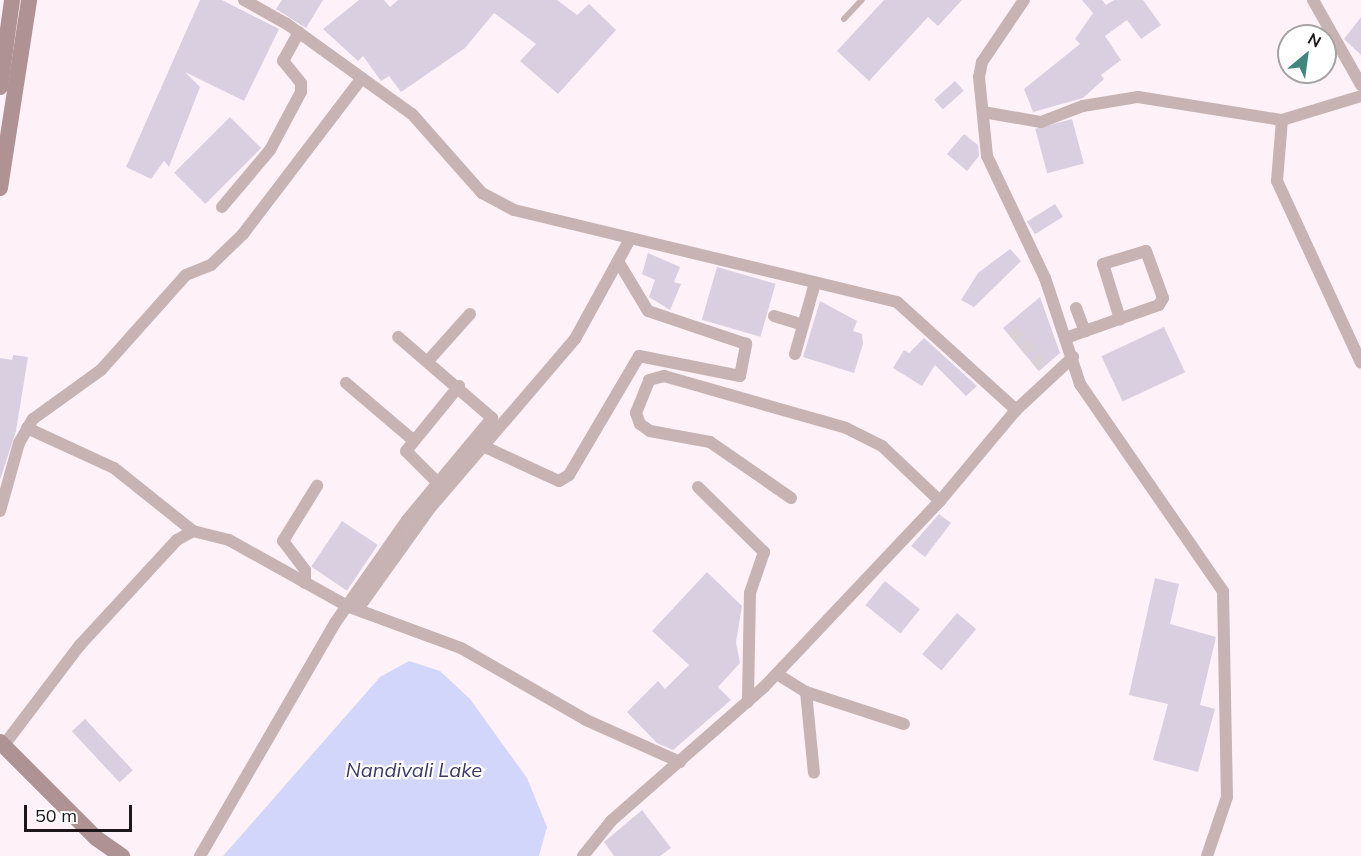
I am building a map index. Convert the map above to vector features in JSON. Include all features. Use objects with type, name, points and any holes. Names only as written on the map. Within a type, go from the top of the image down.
[{"type":"main road","points":[[0,87],[12,0]]},
{"type":"main road","points":[[0,188],[29,0]]},
{"type":"main road","points":[[2,744],[96,838],[122,856]]},
{"type":"street","points":[[244,0],[299,32],[412,114],[482,193],[514,210],[630,240],[884,297],[908,308],[1016,410]]},
{"type":"street","points":[[1024,0],[982,62],[982,112],[987,156],[1045,278],[1073,357],[1080,384],[1223,591],[1227,797],[1207,856]]},
{"type":"street","points":[[1313,0],[1361,85]]},
{"type":"street","points":[[222,207],[270,150],[301,92],[283,61],[299,32]]},
{"type":"street","points":[[0,511],[27,428],[128,344],[186,275],[211,265],[243,234],[362,78]]},
{"type":"street","points":[[982,112],[1041,122],[1110,100],[1138,97],[1282,120],[1361,96]]},
{"type":"street","points":[[1282,120],[1277,181],[1361,363]]},
{"type":"street","points":[[354,606],[397,550],[575,339],[630,240]]},
{"type":"street","points":[[1066,338],[1120,319],[1162,302],[1146,251],[1103,264],[1120,319]]},
{"type":"street","points":[[485,447],[560,481],[569,475],[639,356],[740,376],[746,344],[648,311],[618,261]]},
{"type":"street","points":[[795,354],[815,283]]},
{"type":"street","points":[[1076,308],[1085,331]]},
{"type":"street","points":[[428,361],[470,314]]},
{"type":"street","points":[[774,316],[803,325]]},
{"type":"street","points":[[200,856],[354,606],[438,483],[492,418],[459,386],[398,337]]},
{"type":"street","points":[[583,856],[611,821],[777,674],[940,501],[1047,373],[1073,357]]},
{"type":"street","points":[[791,498],[710,442],[640,424],[636,413],[648,380],[664,376],[846,428],[882,446],[940,501]]},
{"type":"street","points":[[346,383],[413,440]]},
{"type":"street","points":[[438,483],[406,455],[413,440],[459,386]]},
{"type":"street","points":[[27,428],[114,468],[193,531],[229,540],[304,583],[354,606],[461,648],[586,720],[680,762]]},
{"type":"street","points":[[304,583],[305,570],[283,541],[317,486]]},
{"type":"street","points":[[698,487],[764,552],[750,593],[748,702]]},
{"type":"street","points":[[2,744],[80,645],[177,540],[193,531]]},
{"type":"street","points":[[777,674],[806,692],[904,724]]},
{"type":"street","points":[[806,692],[814,773]]},
{"type":"lane","points":[[844,19],[862,0]]},
{"type":"water","name":"Nandivali Lake","points":[[409,661],[440,671],[470,699],[527,778],[547,827],[539,856],[223,856],[380,677]]},
{"type":"building","points":[[200,0],[222,0],[279,29],[244,101],[185,72],[200,87],[169,167],[164,161],[151,179],[126,167]]},
{"type":"building","points":[[282,0],[323,0],[306,28],[276,9]]},
{"type":"building","points":[[359,0],[384,0],[390,7],[398,0],[557,0],[577,15],[589,4],[616,30],[558,94],[520,61],[536,44],[494,13],[465,48],[401,92],[389,76],[381,81],[363,56],[358,61],[323,29]]},
{"type":"building","points":[[884,0],[962,0],[938,26],[928,17],[869,81],[837,51]]},
{"type":"building","points":[[1082,0],[1102,0],[1106,5],[1114,0],[1143,0],[1161,25],[1141,39],[1127,20],[1105,36],[1121,60],[1101,75],[1104,79],[1083,98],[1033,112],[1024,89],[1080,44],[1075,39],[1093,13]]},
{"type":"building","points":[[1361,17],[1361,55],[1344,39]]},
{"type":"building","points":[[955,81],[964,91],[943,109],[934,100]]},
{"type":"building","points":[[230,117],[261,148],[205,204],[174,173]]},
{"type":"building","points":[[1072,119],[1084,163],[1047,173],[1035,129]]},
{"type":"building","points":[[964,134],[978,145],[979,156],[967,171],[947,154]]},
{"type":"building","points":[[1055,204],[1063,217],[1035,234],[1027,221]]},
{"type":"building","points":[[1010,249],[1021,261],[974,307],[961,300],[978,273]]},
{"type":"building","points":[[648,253],[680,267],[674,282],[681,284],[670,310],[649,297],[655,280],[642,274]]},
{"type":"building","points":[[717,267],[776,284],[760,337],[702,320]]},
{"type":"building","points":[[1040,297],[1060,353],[1039,371],[1003,328]]},
{"type":"building","points":[[820,301],[857,321],[853,331],[862,334],[863,344],[854,373],[803,357]]},
{"type":"building","points":[[1164,327],[1185,372],[1123,401],[1101,356]]},
{"type":"building","points":[[924,338],[977,386],[966,396],[935,365],[922,386],[893,368],[904,350],[909,353]]},
{"type":"building","points":[[13,355],[28,357],[16,431],[0,480],[0,358],[12,360]]},
{"type":"building","points":[[939,514],[951,523],[925,557],[911,546]]},
{"type":"building","points":[[342,521],[378,545],[347,591],[311,567]]},
{"type":"building","points":[[707,572],[742,606],[736,642],[740,663],[718,687],[731,700],[673,750],[657,743],[627,712],[658,681],[665,689],[689,665],[652,631]]},
{"type":"building","points":[[1155,578],[1179,584],[1170,624],[1216,637],[1200,705],[1215,709],[1198,772],[1153,760],[1168,704],[1129,695]]},
{"type":"building","points":[[885,581],[920,609],[900,633],[865,605]]},
{"type":"building","points":[[957,613],[976,629],[941,670],[922,654]]},
{"type":"building","points":[[85,719],[133,770],[120,782],[72,731]]},
{"type":"building","points":[[642,810],[671,848],[660,856],[614,856],[604,842]]},
{"type":"tunnel","points":[[1012,329],[1044,368]]}]
